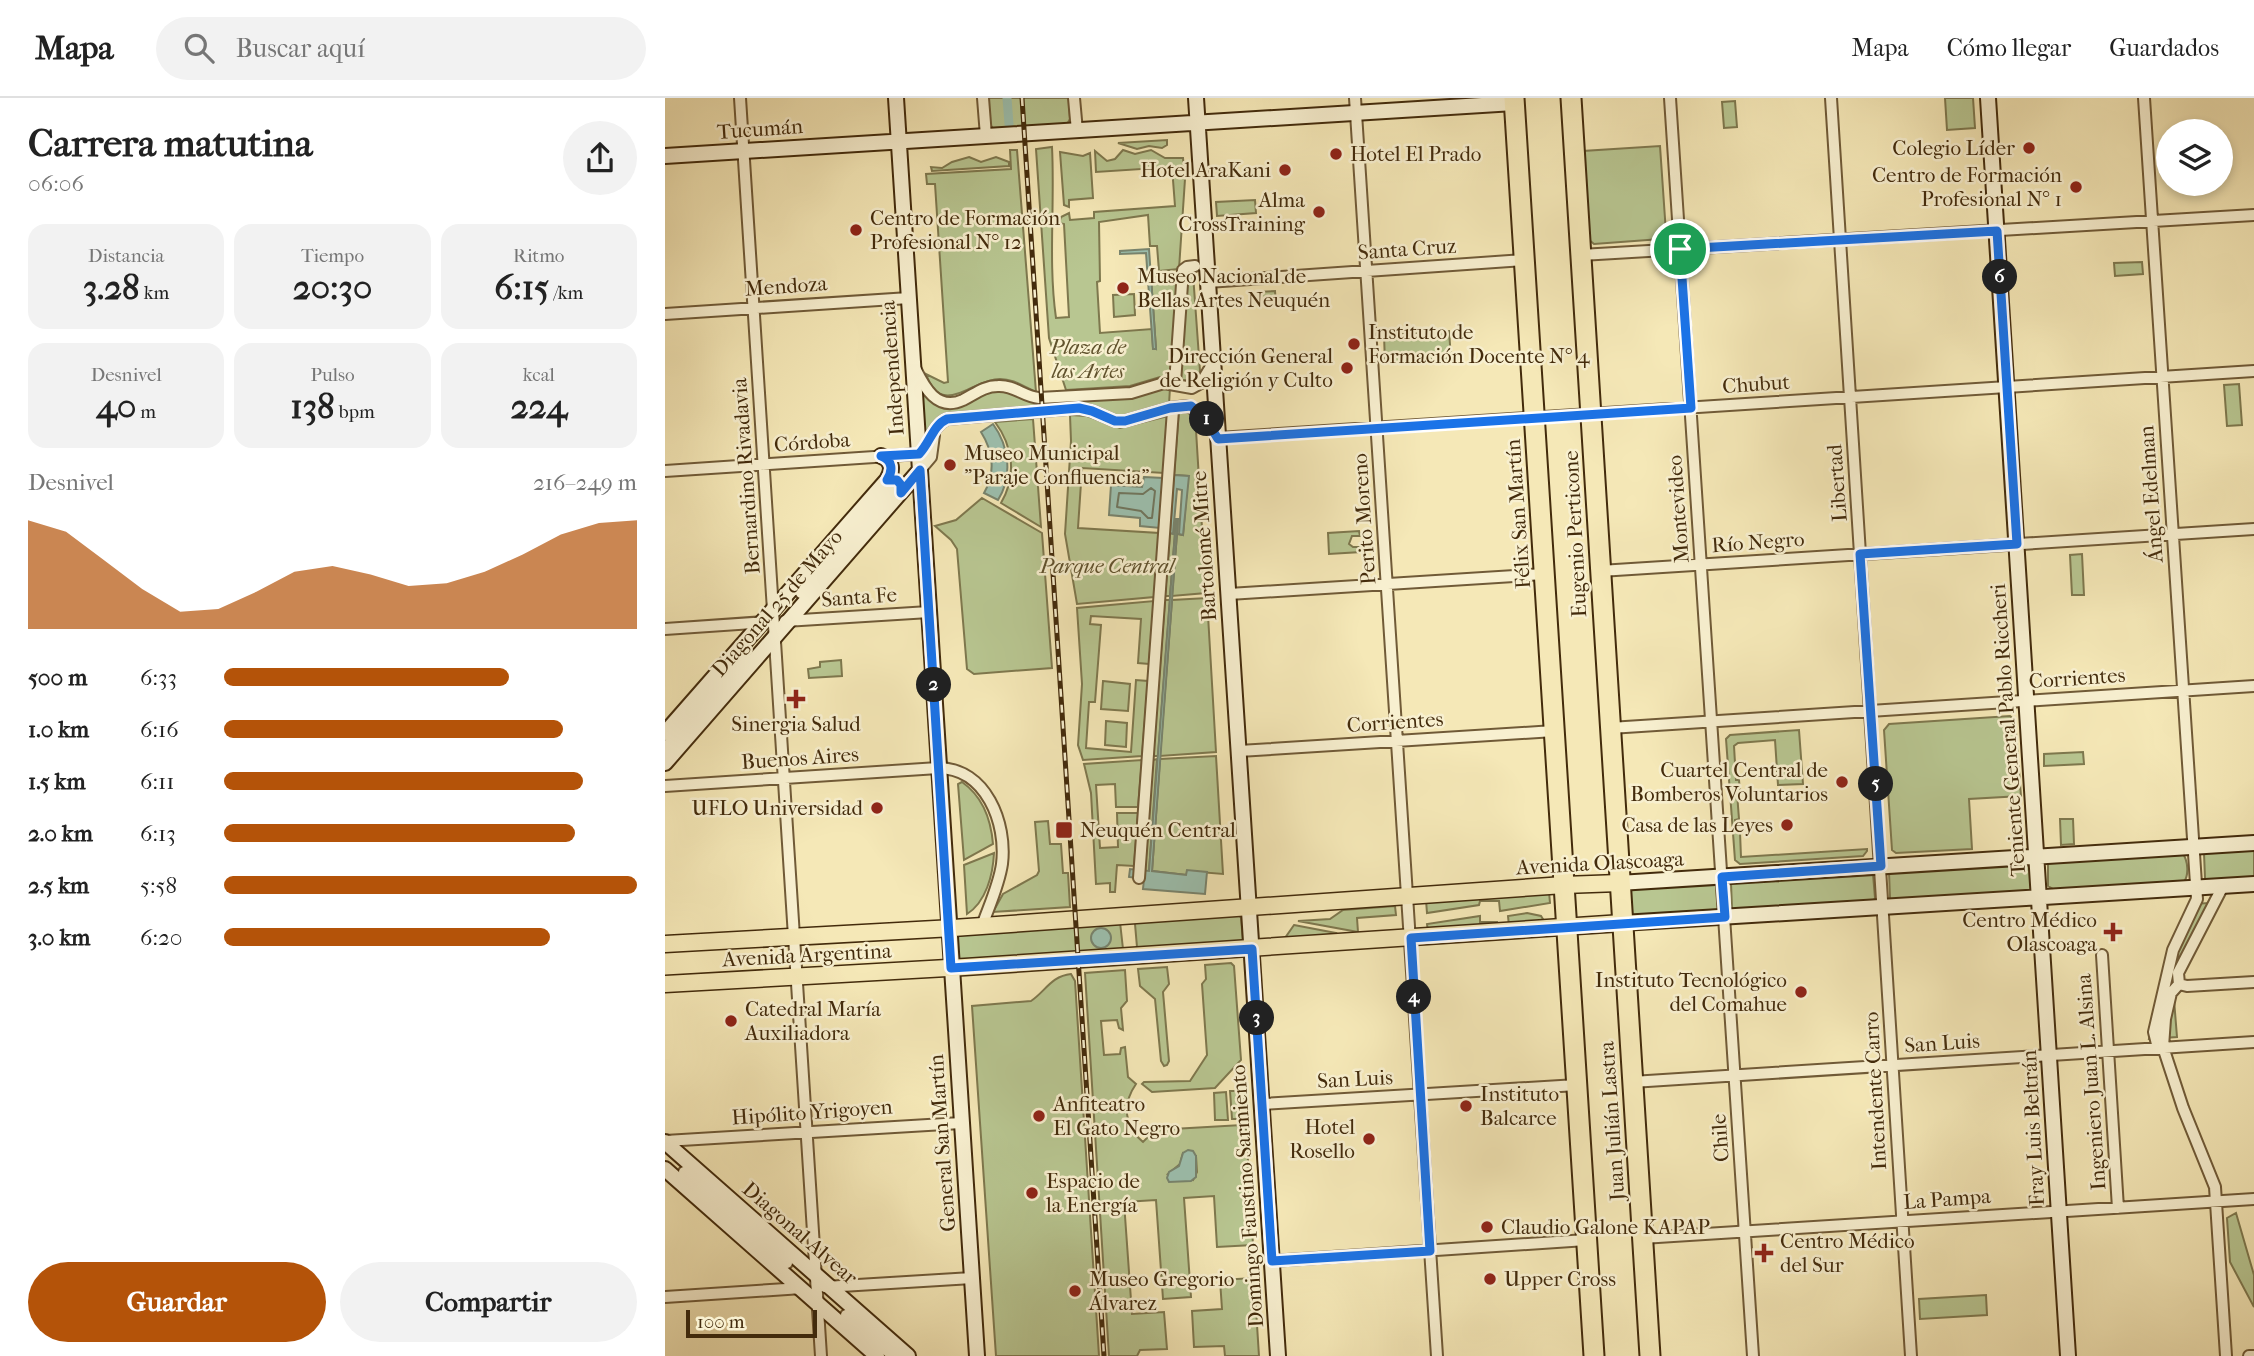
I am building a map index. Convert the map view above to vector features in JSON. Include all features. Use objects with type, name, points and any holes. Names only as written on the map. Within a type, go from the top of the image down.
[{"type":"highway","name":"Eugenio Perticone","points":[[1571,98],[1619,883]]},
{"type":"highway","name":"Félix San Martín","points":[[1514,100],[1594,1356]]},
{"type":"highway","name":"Juan Julián Lastra","points":[[1619,883],[1650,1356]]},
{"type":"main road","name":"Independencia","points":[[896,98],[948,928]]},
{"type":"main road","name":"Bartolomé Mitre","points":[[1196,98],[1252,949]]},
{"type":"main road","name":"Teniente General Pablo Riccheri","points":[[1988,98],[2040,898]]},
{"type":"main road","name":"Tucumán","points":[[665,156],[1198,124],[1355,105],[1514,100]]},
{"type":"main road","points":[[881,456],[888,459],[890,464],[893,487]]},
{"type":"main road","name":"Diagonal 25 de Mayo","points":[[665,763],[745,656],[893,487],[920,470]]},
{"type":"main road","name":"Diagonal 25 de Mayo","points":[[665,733],[745,656]]},
{"type":"main road","name":"Avenida Olascoaga","points":[[948,928],[1564,885],[2254,843]]},
{"type":"main road","points":[[951,968],[2254,884]]},
{"type":"main road","name":"Fray Luis Beltrán","points":[[2040,898],[2068,1356]]},
{"type":"main road","name":"Avenida Argentina","points":[[665,944],[948,928]]},
{"type":"main road","name":"General San Martín","points":[[948,928],[977,1356]]},
{"type":"main road","name":"Domingo Faustino Sarmiento","points":[[1252,949],[1279,1356]]},
{"type":"main road","name":"Avenida Argentina","points":[[665,984],[951,968]]},
{"type":"main road","name":"Diagonal Alvear","points":[[665,1141],[678,1170],[787,1263],[820,1283],[877,1356]]},
{"type":"main road","name":"Diagonal Alvear","points":[[678,1170],[787,1263],[801,1288],[817,1303],[846,1315],[908,1356]]},
{"type":"street","name":"Bernardino Rivadavia","points":[[740,98],[807,1132],[820,1283],[817,1303],[821,1356]]},
{"type":"street","points":[[983,98],[986,136]]},
{"type":"street","points":[[1074,98],[1077,131]]},
{"type":"street","name":"Montevideo","points":[[1670,98],[1725,917]]},
{"type":"street","name":"Libertad","points":[[1831,98],[1881,866]]},
{"type":"street","name":"Ángel Edelman","points":[[2144,98],[2196,888],[2196,901],[2173,950],[2154,1032],[2161,1048]]},
{"type":"street","name":"Perito Moreno","points":[[1355,105],[1437,1356]]},
{"type":"street","points":[[1581,255],[2254,215]]},
{"type":"street","name":"Santa Cruz","points":[[1208,282],[1524,260]]},
{"type":"street","points":[[1175,383],[1183,272],[1185,267],[1195,266]]},
{"type":"street","name":"Mendoza","points":[[665,314],[909,298]]},
{"type":"street","points":[[913,366],[931,395],[950,403],[960,401],[985,388],[997,386],[1013,388],[1027,396],[1039,398],[1131,393],[1164,383],[1192,388],[1201,383],[1213,363]]},
{"type":"street","name":"Chubut","points":[[1218,439],[2254,371]]},
{"type":"street","points":[[919,454],[940,422],[950,418],[1079,408],[1115,421],[1125,421],[1183,405],[1198,410],[1218,439]]},
{"type":"street","points":[[1139,878],[1174,410]]},
{"type":"street","points":[[920,470],[933,453],[934,433]]},
{"type":"street","name":"Córdoba","points":[[665,471],[919,454]]},
{"type":"street","name":"Río Negro","points":[[1600,571],[2254,529]]},
{"type":"street","points":[[1229,594],[1544,574]]},
{"type":"street","name":"Santa Fe","points":[[665,629],[929,612]]},
{"type":"street","points":[[665,748],[745,656]]},
{"type":"street","name":"Corrientes","points":[[1610,728],[2254,686]]},
{"type":"street","name":"Corrientes","points":[[1239,751],[1554,731]]},
{"type":"street","points":[[939,768],[958,771],[978,784],[993,807],[1000,826],[1001,866],[982,926]]},
{"type":"street","name":"Buenos Aires","points":[[665,786],[939,768]]},
{"type":"street","name":"Intendente Carro","points":[[1881,866],[1911,1356]]},
{"type":"street","points":[[2223,886],[2178,972],[2179,984],[2171,993],[2161,1048],[2213,1181],[2217,1202],[2226,1356]]},
{"type":"street","name":"Chile","points":[[1725,917],[1752,1356]]},
{"type":"street","name":"Ingeniero Juan L. Alsina","points":[[2102,955],[2118,1208]]},
{"type":"street","points":[[2179,984],[2187,986],[2254,982]]},
{"type":"street","name":"San Luis","points":[[1632,1082],[2254,1042]]},
{"type":"street","name":"San Luis","points":[[1262,1104],[1577,1085]]},
{"type":"street","name":"Hipólito Yrigoyen","points":[[665,1141],[961,1123]]},
{"type":"street","name":"La Pampa","points":[[1642,1238],[2254,1199]]},
{"type":"street","points":[[1272,1261],[1587,1240]]},
{"type":"street","points":[[665,1297],[801,1288],[820,1283],[972,1278]]},
{"type":"street","points":[[846,1315],[893,1356]]},
{"type":"green space","points":[[988,98],[1069,98],[1070,119],[1067,124],[995,130],[990,125]]},
{"type":"green space","points":[[1945,98],[1973,98],[1975,128],[1947,130]]},
{"type":"green space","points":[[1735,101],[1737,127],[1724,128],[1722,102]]},
{"type":"green space","points":[[1167,140],[1167,145],[1162,148],[1149,146],[1137,149],[1118,143]]},
{"type":"green space","points":[[1660,146],[1666,233],[1661,239],[1594,244],[1588,239],[1583,151]]},
{"type":"green space","name":"Plaza de las Artes","points":[[1052,147],[1052,276],[1056,318],[1069,317],[1064,224],[1059,223],[1061,217],[1069,213],[1070,220],[1094,218],[1094,212],[1175,206],[1172,167],[1096,172],[1095,151],[1107,161],[1115,159],[1123,150],[1135,154],[1151,150],[1165,158],[1183,158],[1185,179],[1179,269],[1159,271],[1157,246],[1150,246],[1148,215],[1099,222],[1100,281],[1097,282],[1100,333],[1152,329],[1153,348],[1156,349],[1151,277],[1178,275],[1171,378],[1160,377],[1130,386],[1066,390],[1049,338],[1036,149]]},
{"type":"green space","points":[[1010,150],[1017,150],[1036,392],[1000,379],[958,393],[940,394],[926,374],[944,383],[948,382],[935,184],[927,184],[926,174],[1011,169]]},
{"type":"green space","points":[[1060,152],[1083,156],[1090,153],[1093,198],[1069,200],[1069,207],[1064,205]]},
{"type":"green space","points":[[969,157],[981,162],[996,157],[1009,162],[1009,166],[932,171],[931,167],[942,168]]},
{"type":"green space","points":[[1255,200],[1256,213],[1217,216],[1216,202]]},
{"type":"green space","points":[[2142,262],[2143,274],[2115,276],[2114,263]]},
{"type":"green space","name":"Plaza de las Artes","points":[[1193,274],[1200,371],[1192,381],[1180,380],[1188,275]]},
{"type":"green space","points":[[1275,291],[1276,304],[1257,305],[1257,292]]},
{"type":"green space","points":[[1134,294],[1135,315],[1114,317],[1113,295]]},
{"type":"green space","points":[[1449,331],[1451,358],[1385,363],[1384,335]]},
{"type":"green space","points":[[920,384],[938,403],[1001,389],[1030,399],[1170,387],[1169,405],[1119,418],[1096,409],[939,418],[925,440]]},
{"type":"green space","points":[[2239,384],[2242,425],[2227,426],[2224,385]]},
{"type":"green space","name":"Parque Central","points":[[1179,409],[1195,414],[1206,593],[1172,596],[1177,534],[1183,535],[1188,476],[1174,475]]},
{"type":"green space","name":"Parque Central","points":[[1070,415],[1087,416],[1120,428],[1168,416],[1164,473],[1082,468],[1078,528],[1159,533],[1154,597],[1077,604],[1065,534]]},
{"type":"green space","points":[[1033,419],[1041,527],[1001,503],[1009,482],[1011,461],[1006,441],[995,422]]},
{"type":"green space","points":[[982,498],[1042,533],[1052,668],[974,674],[967,669],[957,549],[935,526],[956,520]]},
{"type":"green space","points":[[1359,531],[1360,536],[1352,536],[1349,544],[1360,547],[1361,552],[1329,554],[1328,533]]},
{"type":"green space","points":[[1170,533],[1175,534],[1170,596],[1165,596]]},
{"type":"green space","points":[[2082,554],[2084,595],[2072,595],[2070,555]]},
{"type":"green space","name":"Parque Central","points":[[1207,598],[1216,752],[1160,756],[1172,600]]},
{"type":"green space","points":[[1165,600],[1170,600],[1158,756],[1153,756]]},
{"type":"green space","name":"Parque Central","points":[[1154,601],[1149,664],[1138,663],[1141,619],[1091,616],[1090,624],[1101,625],[1095,702],[1089,702],[1086,748],[1131,752],[1136,680],[1148,681],[1142,756],[1083,760],[1078,745],[1082,684],[1077,608]]},
{"type":"green space","points":[[841,660],[842,676],[809,678],[808,669],[820,667],[820,662]]},
{"type":"green space","points":[[1103,681],[1130,684],[1128,711],[1101,709]]},
{"type":"green space","points":[[2010,716],[2015,720],[2021,796],[1969,799],[1972,849],[1896,853],[1892,850],[1884,730],[1889,724]]},
{"type":"green space","points":[[1106,721],[1127,723],[1126,747],[1105,745]]},
{"type":"green space","points":[[1799,730],[1803,784],[1778,785],[1775,740],[1738,743],[1734,746],[1736,780],[1739,780],[1740,792],[1737,793],[1739,819],[1735,820],[1736,832],[1740,832],[1741,857],[1867,851],[1863,856],[1740,864],[1735,860],[1726,739],[1730,735]]},
{"type":"green space","points":[[2083,752],[2084,764],[2044,766],[2044,754]]},
{"type":"green space","points":[[1216,756],[1223,874],[1187,871],[1187,875],[1152,871],[1160,759]]},
{"type":"green space","points":[[1157,759],[1149,871],[1145,871],[1153,760]]},
{"type":"green space","points":[[1142,760],[1138,807],[1116,807],[1115,784],[1096,785],[1100,848],[1118,847],[1117,813],[1138,813],[1134,866],[1117,865],[1115,892],[1110,892],[1110,883],[1096,884],[1091,793],[1084,764]]},
{"type":"green space","points":[[962,782],[975,794],[984,809],[993,844],[964,860],[958,784]]},
{"type":"green space","points":[[2060,819],[2073,819],[2074,844],[2061,845]]},
{"type":"green space","points":[[1048,821],[1050,844],[1061,844],[1063,873],[1068,873],[1070,907],[993,912],[1003,894],[1037,875],[1039,871],[1035,822]]},
{"type":"green space","points":[[2254,848],[2254,878],[2205,878],[2204,853]]},
{"type":"green space","points":[[994,853],[984,895],[967,914],[964,865]]},
{"type":"green space","points":[[2183,854],[2187,868],[2184,882],[2055,890],[2048,886],[2048,863]]},
{"type":"green space","points":[[2031,864],[2034,888],[2031,892],[1893,901],[1890,898],[1889,872]]},
{"type":"green space","points":[[1873,874],[1873,902],[1732,908],[1733,880]]},
{"type":"green space","points":[[1716,884],[1718,911],[1630,918],[1629,888]]},
{"type":"green space","points":[[1549,892],[1550,903],[1500,911],[1499,901],[1480,901],[1479,905],[1427,913],[1426,900]]},
{"type":"green space","points":[[2209,903],[2171,979],[2177,1037],[2149,1039],[2169,957],[2192,904]]},
{"type":"green space","points":[[1395,906],[1396,915],[1357,918],[1358,932],[1298,921],[1330,919],[1343,910]]},
{"type":"green space","points":[[1527,913],[1541,916],[1546,924],[1509,926],[1508,916]]},
{"type":"green space","points":[[1239,915],[1243,941],[1139,949],[1137,947],[1137,921]]},
{"type":"green space","points":[[1480,916],[1480,922],[1497,922],[1498,927],[1428,932],[1427,924]]},
{"type":"green space","points":[[1120,922],[1123,949],[957,960],[957,932]]},
{"type":"green space","points":[[1294,925],[1336,933],[1285,938]]},
{"type":"green space","points":[[1231,963],[1234,966],[1241,1060],[1215,1088],[1152,1092],[1142,1084],[1144,1082],[1190,1081],[1207,1055],[1202,984],[1206,979],[1205,965]]},
{"type":"green space","points":[[1167,967],[1169,984],[1163,992],[1169,1061],[1164,1066],[1161,1061],[1155,999],[1140,986],[1138,969]]},
{"type":"green space","points":[[1125,970],[1127,1001],[1121,1008],[1123,1030],[1119,1028],[1117,1020],[1101,1021],[1104,1055],[1120,1054],[1121,1048],[1125,1047],[1128,1077],[1136,1084],[1129,1099],[1127,1115],[1132,1129],[1143,1142],[1155,1130],[1242,1125],[1246,1128],[1253,1245],[1217,1247],[1214,1196],[1184,1198],[1191,1297],[1163,1299],[1156,1200],[1124,1202],[1132,1314],[1164,1312],[1167,1349],[1140,1350],[1137,1356],[1109,1356],[1085,973]],"holes":[[[1183,1153],[1196,1156],[1197,1172],[1193,1180],[1168,1174],[1180,1164]]]},
{"type":"green space","points":[[1071,974],[1075,981],[1099,1356],[996,1356],[972,1006],[1031,1001],[1053,981]]},
{"type":"green space","points":[[1230,1091],[1243,1091],[1244,1119],[1232,1119]]},
{"type":"green space","points":[[1226,1092],[1228,1120],[1215,1120],[1214,1093]]},
{"type":"green space","points":[[2236,1213],[2254,1275],[2254,1307],[2230,1262],[2227,1218]]},
{"type":"green space","points":[[1254,1278],[1259,1356],[1225,1356],[1224,1346],[1194,1347],[1192,1311],[1222,1309],[1220,1280]]},
{"type":"green space","points":[[1986,1295],[1987,1315],[1920,1319],[1919,1299]]},
{"type":"water","points":[[1149,249],[1156,349],[1153,349],[1146,253],[1120,254],[1120,251]]},
{"type":"water","points":[[993,424],[1003,442],[1007,461],[1006,481],[998,500],[984,493],[990,478],[991,462],[981,432]]},
{"type":"water","points":[[1174,475],[1189,476],[1183,535],[1179,534],[1182,490],[1177,489],[1173,534],[1170,533]]},
{"type":"water","points":[[1144,477],[1163,478],[1160,528],[1140,526],[1140,518],[1109,515],[1111,485],[1142,487]]},
{"type":"water","points":[[1176,519],[1152,871],[1186,875],[1187,870],[1207,872],[1205,894],[1143,889],[1144,879],[1129,877],[1130,869],[1149,871]]},
{"type":"water","points":[[1101,928],[1108,931],[1111,938],[1108,945],[1101,948],[1094,945],[1091,938],[1094,931]]},
{"type":"water","points":[[1193,1151],[1196,1156],[1196,1177],[1191,1181],[1169,1182],[1169,1172],[1179,1166],[1183,1153]]},
{"type":"waterway","points":[[1007,98],[1009,124]]},
{"type":"railway","points":[[1022,98],[1104,1356]]},
{"type":"place","name":"Colegio Líder","points":[[2029,148]]},
{"type":"place","name":"Hotel El Prado","points":[[1336,154]]},
{"type":"place","name":"Hotel AraKani","points":[[1285,170]]},
{"type":"place","name":"Centro de Formación Profesional N° 1","points":[[2076,187]]},
{"type":"place","name":"Alma CrossTraining","points":[[1319,212]]},
{"type":"place","name":"Centro de Formación Profesional N° 12","points":[[856,230]]},
{"type":"place","name":"Museo Nacional de Bellas Artes Neuquén","points":[[1123,288]]},
{"type":"place","name":"Instituto de Formación Docente N° 4","points":[[1354,344]]},
{"type":"place","name":"Dirección General de Religión y Culto","points":[[1347,368]]},
{"type":"place","name":"Museo Municipal \"Paraje Confluencia\"","points":[[950,465]]},
{"type":"place","name":"Sinergia Salud","points":[[796,699]]},
{"type":"place","name":"Cuartel Central de Bomberos Voluntarios","points":[[1842,782]]},
{"type":"place","name":"UFLO Universidad","points":[[877,808]]},
{"type":"place","name":"Casa de las Leyes","points":[[1787,825]]},
{"type":"place","name":"Neuquén Central","points":[[1064,830]]},
{"type":"place","name":"Centro Médico Olascoaga","points":[[2113,932]]},
{"type":"place","name":"Instituto Tecnológico del Comahue","points":[[1801,992]]},
{"type":"place","name":"Catedral María Auxiliadora","points":[[731,1021]]},
{"type":"place","name":"Instituto Balcarce","points":[[1466,1106]]},
{"type":"place","name":"Anfiteatro El Gato Negro","points":[[1039,1116]]},
{"type":"place","name":"Hotel Rosello","points":[[1369,1139]]},
{"type":"place","name":"Espacio de la Energía","points":[[1032,1193]]},
{"type":"place","name":"Claudio Galone KAPAP","points":[[1487,1227]]},
{"type":"place","name":"Centro Médico del Sur","points":[[1764,1253]]},
{"type":"place","name":"Upper Cross","points":[[1490,1279]]},
{"type":"place","name":"Museo Gregorio Álvarez","points":[[1075,1291]]},
{"type":"route","points":[[1997,231],[2017,544],[1860,554],[1881,866],[1722,877],[1725,917],[1411,938],[1430,1251],[1272,1261],[1252,949],[951,968],[920,470],[901,493],[902,488],[897,480],[887,480],[891,471],[890,464],[888,459],[881,456],[919,454],[929,442],[937,425],[947,419],[1067,408],[1088,409],[1120,421],[1183,405],[1191,406],[1205,418],[1218,439],[1691,408],[1680,249],[1997,231]]}]
